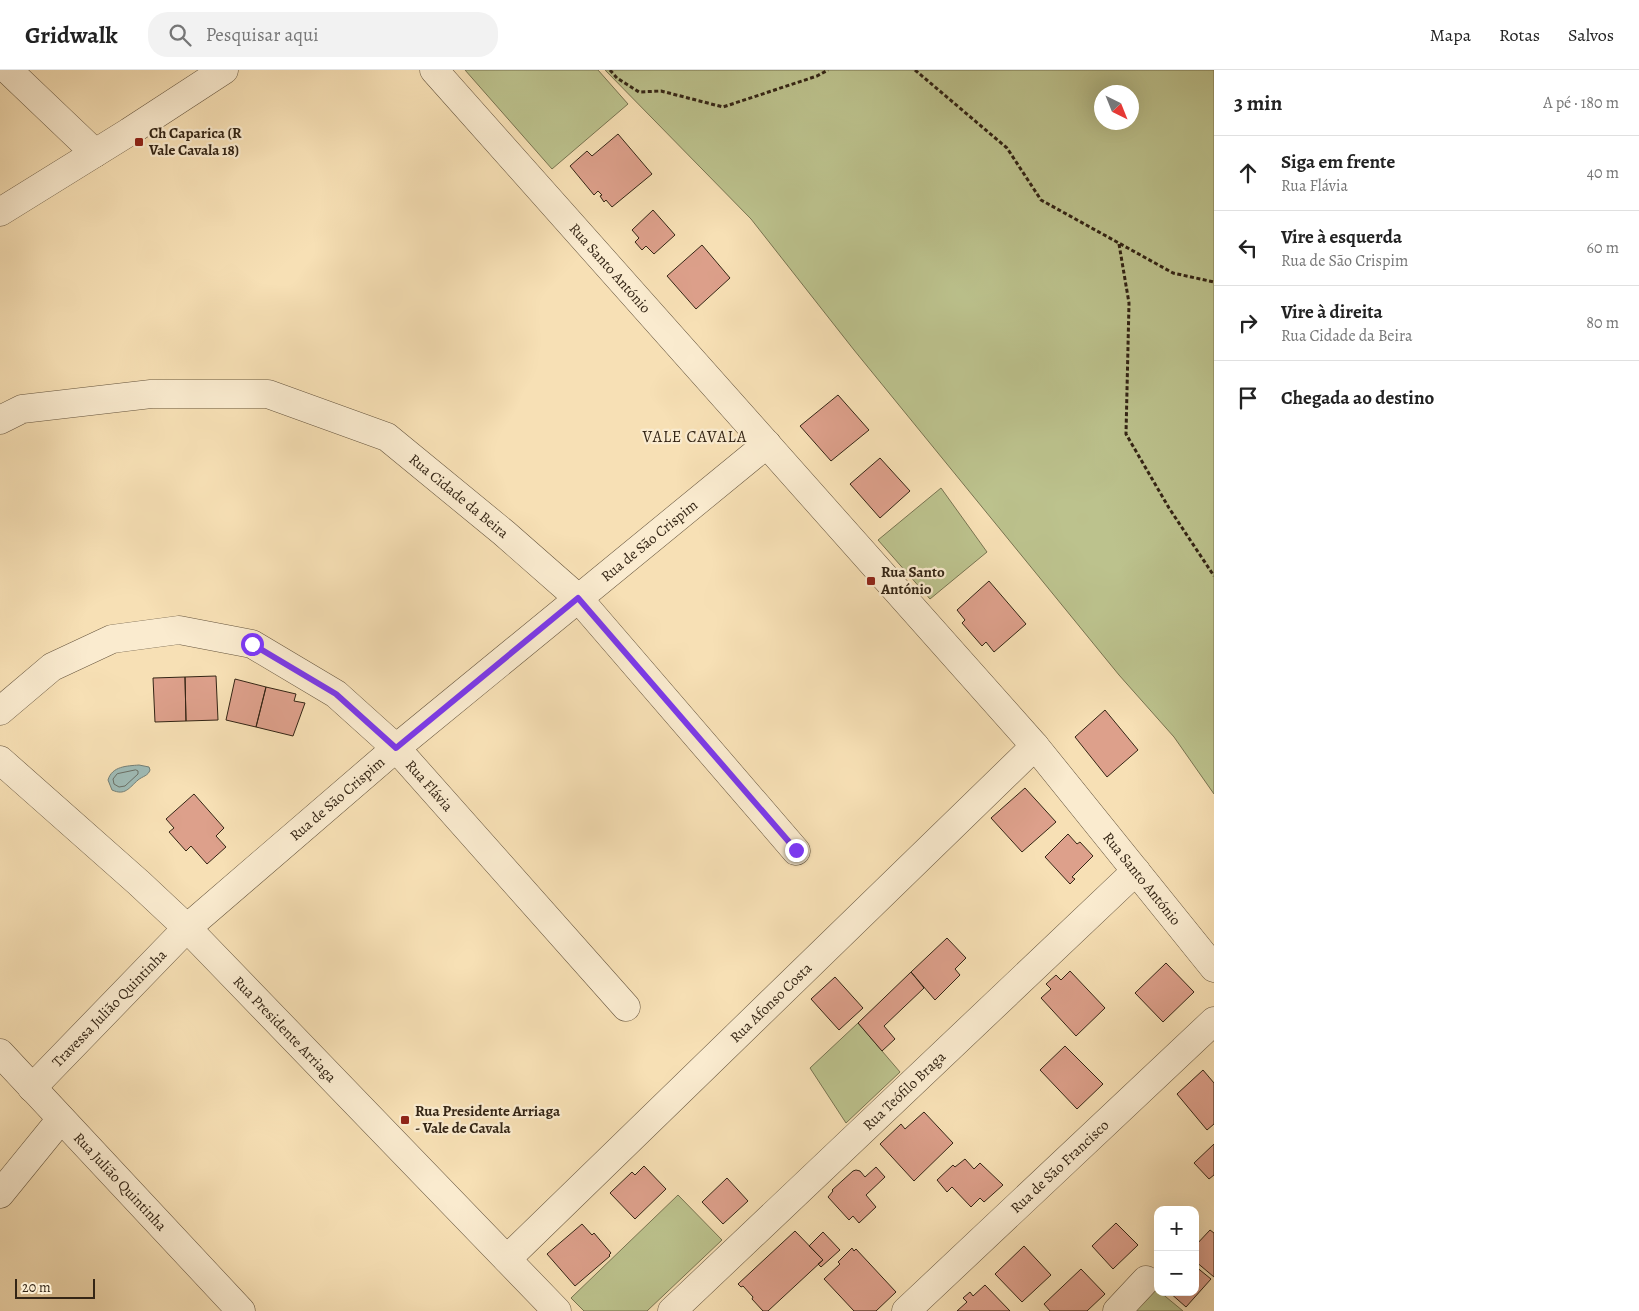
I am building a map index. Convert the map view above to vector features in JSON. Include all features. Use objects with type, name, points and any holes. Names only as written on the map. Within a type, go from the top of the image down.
[{"type":"street","points":[[8,70],[95,153]]},
{"type":"street","points":[[0,212],[224,70]]},
{"type":"street","name":"Rua Santo António","points":[[434,70],[1035,746],[1214,968]]},
{"type":"street","name":"Rua Cidade da Beira","points":[[0,420],[22,409],[152,394],[268,394],[387,437],[504,533],[578,598],[796,850]]},
{"type":"street","name":"Rua de São Crispim","points":[[188,928],[396,748],[766,444]]},
{"type":"street","name":"Rua Flávia","points":[[0,711],[52,666],[112,639],[179,630],[252,644],[336,694],[396,748],[626,1007]]},
{"type":"street","name":"Rua Afonso Costa","points":[[507,1259],[1035,746]]},
{"type":"street","name":"Rua Presidente Arriaga","points":[[0,760],[188,928],[557,1311]]},
{"type":"street","name":"Rua Teófilo Braga","points":[[672,1311],[1136,871]]},
{"type":"street","name":"Travessa Julião Quintinha","points":[[32,1088],[188,928]]},
{"type":"street","name":"Rua de São Francisco","points":[[906,1311],[1214,1021]]},
{"type":"street","name":"Rua Julião Quintinha","points":[[0,1053],[241,1311]]},
{"type":"street","points":[[0,1194],[61,1119]]},
{"type":"street","points":[[1117,1311],[1146,1280]]},
{"type":"path","points":[[610,70],[617,78],[639,92],[661,91],[723,107],[817,76],[828,70]]},
{"type":"path","points":[[915,70],[1007,148],[1041,200],[1173,273],[1214,282]]},
{"type":"path","points":[[1119,244],[1129,303],[1126,434],[1169,508],[1214,576]]},
{"type":"green space","points":[[465,70],[598,70],[628,104],[552,169]]},
{"type":"green space","points":[[605,70],[1214,70],[1214,794],[1174,737],[1119,675],[854,350],[751,219]]},
{"type":"green space","points":[[941,488],[987,552],[930,599],[878,540]]},
{"type":"green space","points":[[858,1023],[900,1072],[846,1123],[810,1068]]},
{"type":"green space","points":[[678,1195],[722,1240],[647,1311],[584,1311],[571,1298]]},
{"type":"green space","points":[[1153,1286],[1154,1296],[1165,1296],[1183,1311],[1130,1311]]},
{"type":"water","points":[[139,765],[149,767],[148,774],[124,792],[112,790],[108,780],[116,769]]},
{"type":"building","points":[[618,134],[652,174],[612,207],[606,200],[604,202],[600,196],[602,195],[598,191],[594,195],[570,166],[587,151],[592,156]]},
{"type":"building","points":[[653,210],[675,235],[654,254],[646,246],[642,250],[635,242],[639,238],[632,230]]},
{"type":"building","points":[[702,245],[730,278],[696,309],[667,276]]},
{"type":"building","points":[[838,395],[869,430],[831,461],[800,426]]},
{"type":"building","points":[[880,458],[910,491],[880,518],[850,484]]},
{"type":"building","points":[[989,581],[1026,624],[994,652],[986,642],[982,646],[962,623],[965,620],[957,610]]},
{"type":"building","points":[[216,676],[218,720],[186,721],[185,677]]},
{"type":"building","points":[[185,677],[186,721],[155,722],[153,678]]},
{"type":"building","points":[[235,679],[266,687],[256,727],[226,720]]},
{"type":"building","points":[[266,687],[296,694],[294,701],[305,703],[293,736],[256,727]]},
{"type":"building","points":[[1105,710],[1138,750],[1107,777],[1075,737]]},
{"type":"building","points":[[1025,788],[1056,822],[1022,852],[991,818]]},
{"type":"building","points":[[194,794],[224,828],[216,836],[226,847],[207,864],[191,846],[186,851],[169,832],[174,828],[166,819]]},
{"type":"building","points":[[1068,834],[1077,844],[1080,842],[1093,856],[1072,877],[1075,879],[1070,884],[1045,857]]},
{"type":"building","points":[[947,938],[966,958],[955,969],[960,975],[935,1000],[911,972]]},
{"type":"building","points":[[1166,963],[1194,992],[1163,1022],[1135,993]]},
{"type":"building","points":[[1070,971],[1105,1008],[1076,1036],[1041,998],[1051,989],[1046,984],[1056,975],[1061,980]]},
{"type":"building","points":[[911,972],[924,988],[884,1026],[895,1039],[882,1051],[858,1023]]},
{"type":"building","points":[[835,977],[863,1008],[839,1030],[811,999]]},
{"type":"building","points":[[1065,1046],[1103,1084],[1077,1109],[1040,1070]]},
{"type":"building","points":[[1203,1070],[1214,1083],[1214,1124],[1207,1130],[1177,1094]]},
{"type":"building","points":[[924,1112],[953,1143],[914,1181],[880,1144],[901,1124],[905,1129]]},
{"type":"building","points":[[1214,1144],[1214,1175],[1209,1179],[1194,1163]]},
{"type":"building","points":[[965,1159],[974,1169],[980,1163],[1003,1185],[984,1202],[980,1198],[971,1207],[952,1187],[947,1192],[937,1180],[953,1165],[955,1167]]},
{"type":"building","points":[[644,1166],[666,1189],[635,1219],[610,1193],[632,1172],[635,1175]]},
{"type":"building","points":[[876,1167],[885,1177],[866,1195],[876,1207],[859,1223],[853,1216],[849,1220],[828,1197],[832,1190],[853,1171],[860,1171],[865,1177]]},
{"type":"building","points":[[727,1178],[748,1201],[723,1224],[702,1202]]},
{"type":"building","points":[[1116,1223],[1138,1245],[1113,1269],[1092,1246]]},
{"type":"building","points":[[582,1224],[592,1235],[594,1233],[611,1253],[610,1256],[575,1286],[547,1254]]},
{"type":"building","points":[[1210,1230],[1214,1233],[1214,1277],[1199,1264],[1199,1242]]},
{"type":"building","points":[[795,1231],[823,1260],[768,1311],[763,1311],[743,1286],[741,1287],[738,1284]]},
{"type":"building","points":[[823,1232],[840,1250],[821,1267],[818,1264],[823,1260],[809,1246]]},
{"type":"building","points":[[1024,1246],[1051,1275],[1022,1302],[995,1274]]},
{"type":"building","points":[[852,1248],[854,1251],[856,1249],[896,1292],[876,1311],[854,1311],[824,1279],[840,1264],[838,1262]]},
{"type":"building","points":[[1081,1269],[1105,1294],[1087,1311],[1050,1311],[1044,1304]]},
{"type":"building","points":[[1199,1269],[1211,1279],[1199,1292]]},
{"type":"building","points":[[985,1285],[1010,1311],[957,1311],[967,1302],[963,1298],[970,1292],[973,1296]]},
{"type":"building","points":[[1174,1296],[1196,1296],[1186,1307]]},
{"type":"place","name":"Ch Caparica (R Vale Cavala 18)","points":[[139,142]]},
{"type":"place","name":"Rua Santo António","points":[[871,581]]},
{"type":"place","name":"Rua Presidente Arriaga - Vale de Cavala","points":[[405,1120]]},
{"type":"district","name":"VALE CAVALA","points":[[695,437]]},
{"type":"route","points":[[252,644],[336,694],[396,748],[578,598],[796,850]]}]
